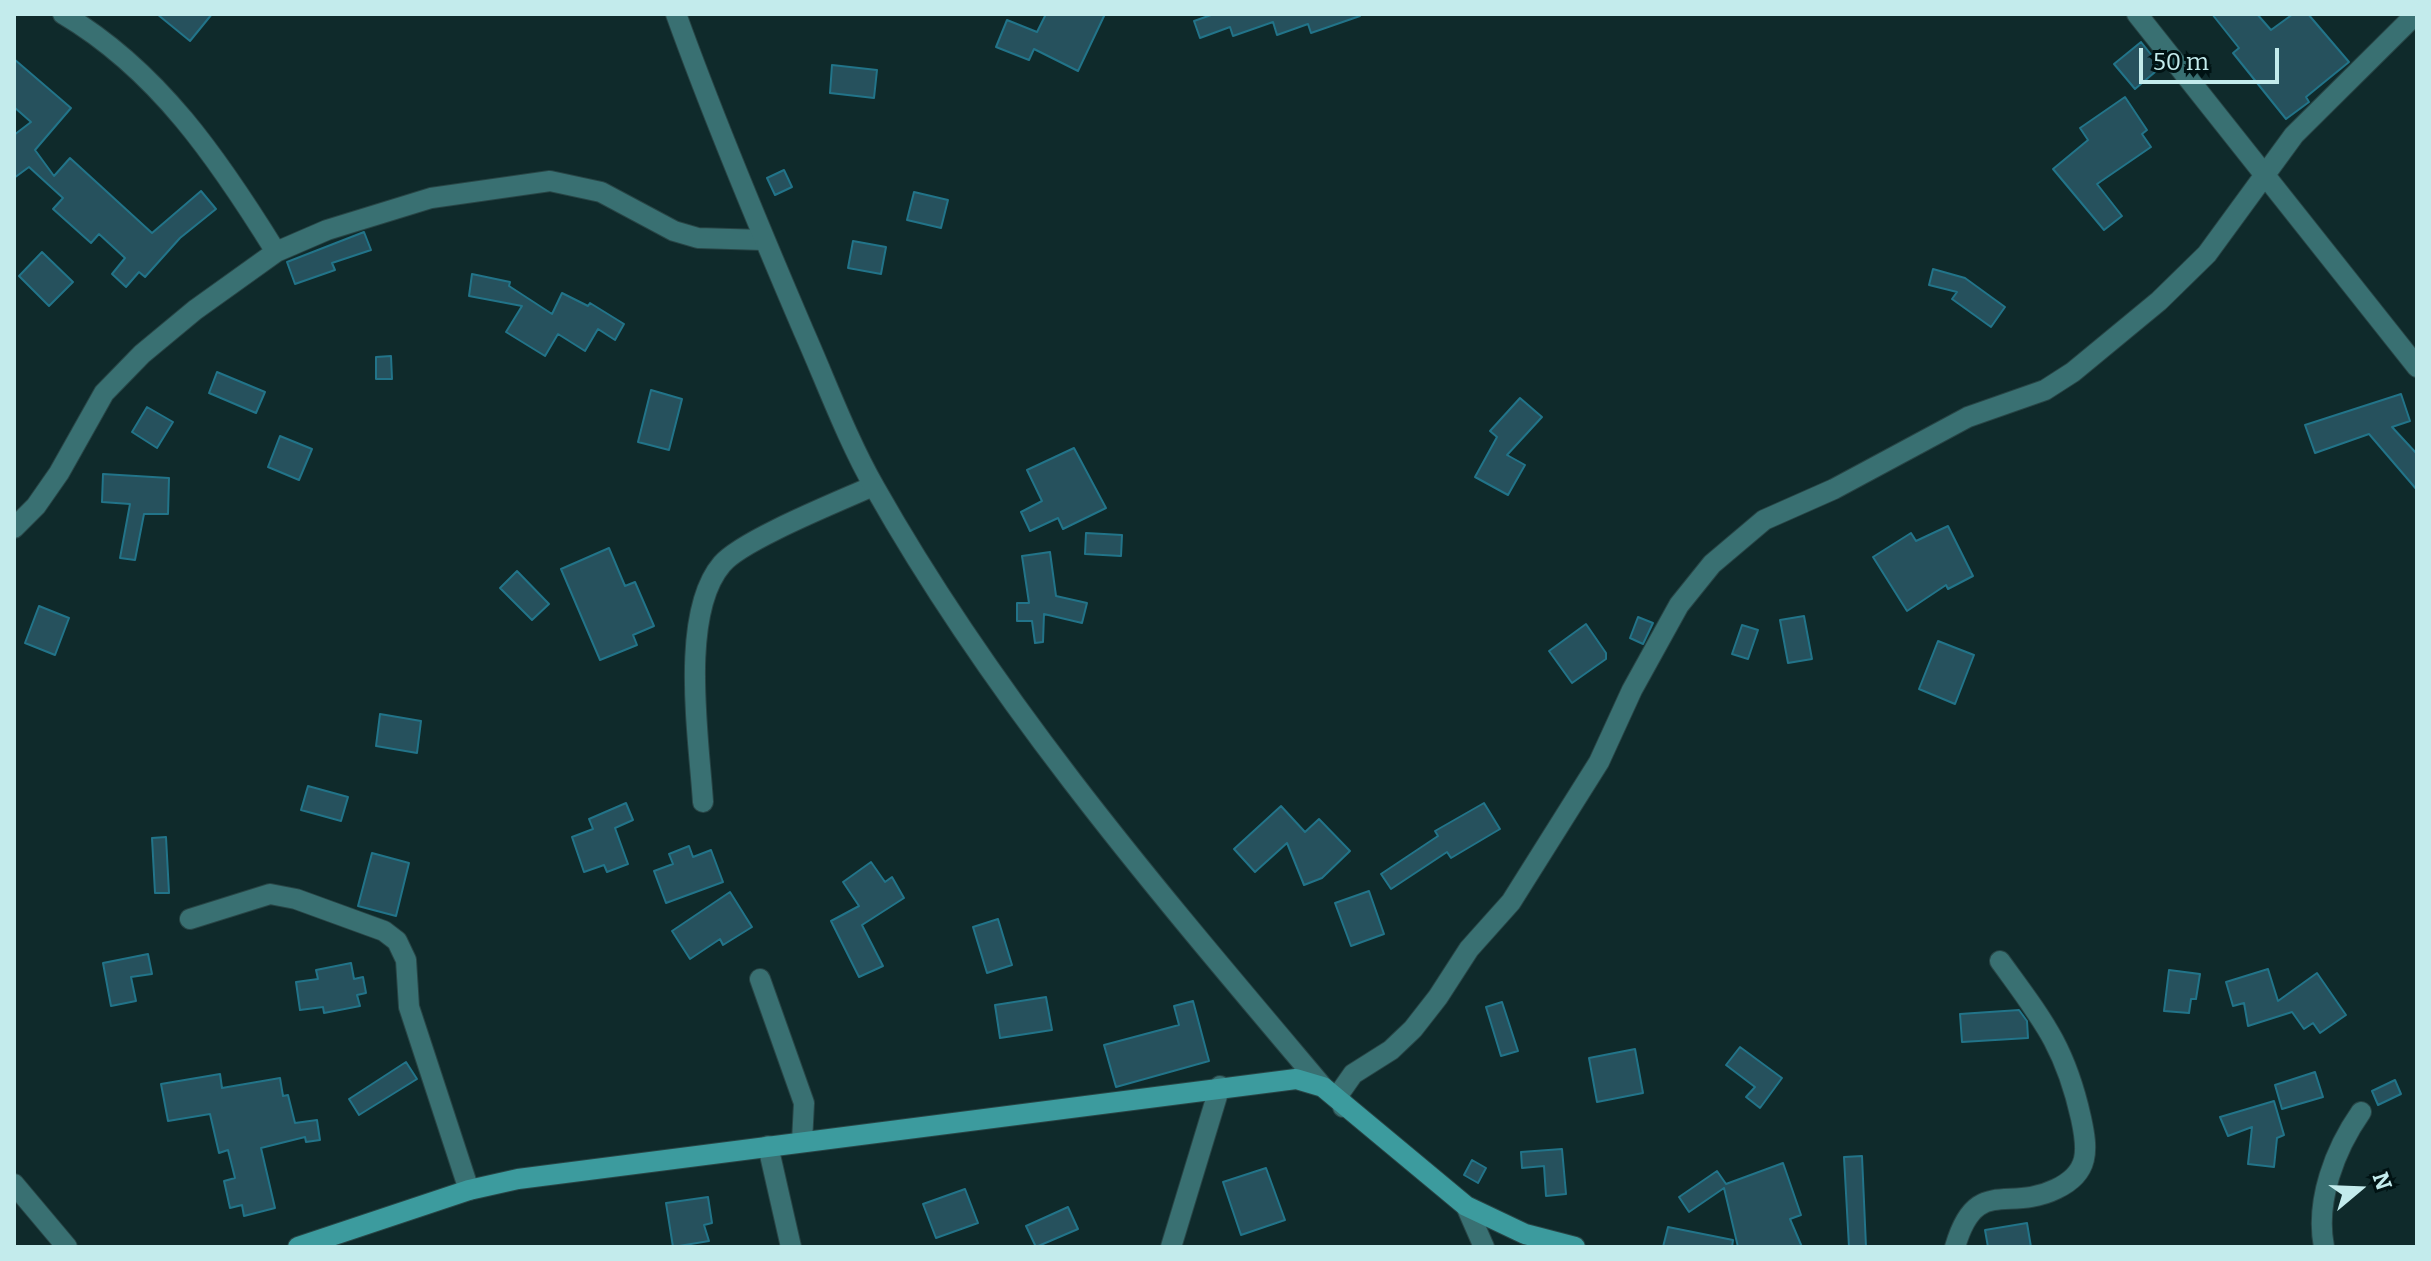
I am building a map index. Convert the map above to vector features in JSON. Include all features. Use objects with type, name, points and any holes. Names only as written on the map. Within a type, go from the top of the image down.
[{"type":"main road","points":[[298,1247],[469,1190],[576,1170],[1220,1086],[1296,1079],[1323,1087],[1343,1107],[1466,1206],[1525,1234],[1575,1247]]},
{"type":"street","points":[[63,14],[114,48],[152,82],[239,191],[276,252]]},
{"type":"street","points":[[676,14],[763,240],[873,486],[949,611],[1034,734],[1160,894],[1323,1087]]},
{"type":"street","points":[[2137,14],[2265,171],[2417,367]]},
{"type":"street","points":[[1343,1107],[1339,1094],[1345,1081],[1391,1050],[1413,1029],[1469,949],[1511,902],[1599,762],[1632,690],[1679,605],[1712,564],[1764,520],[1834,489],[1968,417],[2045,390],[2073,372],[2159,301],[2207,254],[2294,135],[2416,14]]},
{"type":"street","points":[[14,528],[36,506],[59,473],[104,393],[142,354],[195,310],[276,252],[366,215],[431,198],[550,181],[601,192],[674,231],[698,238],[763,240]]},
{"type":"street","points":[[703,802],[695,655],[700,608],[722,563],[759,539],[873,486]]},
{"type":"street","points":[[190,919],[270,894],[296,899],[384,931],[397,941],[406,960],[409,1007],[469,1190]]},
{"type":"street","points":[[1955,1247],[1963,1220],[1977,1207],[1987,1201],[2032,1197],[2056,1189],[2078,1175],[2086,1163],[2087,1145],[2066,1061],[2040,1016],[2000,961]]},
{"type":"street","points":[[760,979],[804,1103],[802,1142]]},
{"type":"street","points":[[1171,1247],[1220,1086]]},
{"type":"street","points":[[2324,1247],[2324,1198],[2347,1132],[2361,1112]]},
{"type":"street","points":[[768,1146],[791,1247]]},
{"type":"street","points":[[14,1184],[67,1247]]},
{"type":"street","points":[[1466,1206],[1484,1247]]},
{"type":"building","points":[[157,14],[212,14],[190,41]]},
{"type":"building","points":[[1046,14],[1105,14],[1078,71],[1034,49],[1029,60],[996,47],[1007,20],[1037,32]]},
{"type":"building","points":[[1214,14],[1360,16],[1311,33],[1308,24],[1277,35],[1273,22],[1233,36],[1230,27],[1200,38],[1194,21]]},
{"type":"building","points":[[2212,14],[2257,14],[2271,30],[2293,14],[2308,14],[2349,62],[2306,97],[2309,102],[2286,119],[2233,53],[2239,48]]},
{"type":"building","points":[[2141,42],[2161,67],[2135,89],[2114,64]]},
{"type":"building","points":[[14,59],[71,108],[35,150],[54,176],[70,158],[152,233],[201,191],[216,209],[180,238],[145,277],[139,272],[126,287],[112,274],[125,258],[99,234],[91,243],[53,209],[63,198],[29,167],[14,178],[14,135],[31,122],[14,107]]},
{"type":"building","points":[[832,65],[877,70],[874,98],[830,93]]},
{"type":"building","points":[[2125,97],[2147,130],[2142,134],[2151,147],[2097,184],[2122,216],[2104,230],[2053,169],[2088,140],[2080,128]]},
{"type":"building","points":[[784,170],[792,187],[775,195],[767,178]]},
{"type":"building","points":[[914,192],[948,200],[941,228],[907,220]]},
{"type":"building","points":[[364,232],[371,250],[332,263],[335,270],[295,284],[287,262]]},
{"type":"building","points":[[853,241],[886,247],[881,274],[848,268]]},
{"type":"building","points":[[42,252],[73,282],[49,306],[19,276]]},
{"type":"building","points":[[1933,269],[1965,278],[2005,307],[1991,327],[1952,299],[1957,292],[1929,285]]},
{"type":"building","points":[[472,274],[510,282],[509,286],[552,314],[562,293],[588,306],[590,303],[624,324],[615,340],[598,329],[585,351],[558,334],[545,356],[506,332],[522,306],[469,296]]},
{"type":"building","points":[[391,356],[392,379],[376,379],[376,357]]},
{"type":"building","points":[[217,372],[265,392],[256,413],[209,393]]},
{"type":"building","points":[[651,390],[682,399],[669,450],[638,442]]},
{"type":"building","points":[[2401,394],[2410,421],[2392,427],[2417,454],[2417,490],[2369,434],[2315,453],[2305,425]]},
{"type":"building","points":[[1520,398],[1542,417],[1507,455],[1525,465],[1508,495],[1475,477],[1497,437],[1490,431]]},
{"type":"building","points":[[147,407],[173,422],[157,448],[132,432]]},
{"type":"building","points":[[280,436],[312,449],[299,480],[268,467]]},
{"type":"building","points":[[1074,448],[1106,508],[1063,529],[1058,518],[1030,531],[1021,512],[1042,501],[1027,470]]},
{"type":"building","points":[[103,474],[169,478],[168,514],[144,514],[135,560],[120,558],[130,504],[102,502]]},
{"type":"building","points":[[1948,526],[1973,576],[1948,589],[1946,585],[1907,611],[1873,557],[1911,533],[1916,541]]},
{"type":"building","points":[[1086,533],[1122,535],[1121,556],[1085,554]]},
{"type":"building","points":[[609,548],[625,586],[635,582],[654,626],[633,635],[637,645],[600,660],[561,569]]},
{"type":"building","points":[[1050,552],[1056,596],[1087,603],[1082,623],[1044,614],[1043,642],[1035,643],[1032,621],[1017,621],[1017,603],[1029,603],[1022,556]]},
{"type":"building","points":[[517,571],[549,604],[532,620],[500,588]]},
{"type":"building","points":[[39,606],[69,618],[55,655],[25,643]]},
{"type":"building","points":[[1804,616],[1812,659],[1788,663],[1780,620]]},
{"type":"building","points":[[1638,617],[1653,623],[1643,644],[1630,638]]},
{"type":"building","points":[[1586,624],[1606,653],[1606,659],[1572,683],[1549,651]]},
{"type":"building","points":[[1742,625],[1758,630],[1748,659],[1732,654]]},
{"type":"building","points":[[1938,641],[1974,655],[1955,704],[1919,689]]},
{"type":"building","points":[[380,714],[421,721],[417,753],[376,746]]},
{"type":"building","points":[[308,786],[348,797],[341,821],[301,810]]},
{"type":"building","points":[[626,803],[633,820],[615,828],[628,864],[607,872],[604,865],[584,872],[572,837],[593,829],[589,819]]},
{"type":"building","points":[[1484,803],[1500,829],[1451,858],[1447,852],[1391,889],[1381,874],[1438,836],[1435,831]]},
{"type":"building","points":[[1281,806],[1305,832],[1319,819],[1350,851],[1322,878],[1304,885],[1287,843],[1255,872],[1234,849]]},
{"type":"building","points":[[166,837],[169,893],[155,893],[152,838]]},
{"type":"building","points":[[689,846],[693,857],[711,850],[723,882],[666,903],[654,871],[673,864],[669,854]]},
{"type":"building","points":[[372,853],[409,863],[396,916],[358,906]]},
{"type":"building","points":[[871,862],[885,882],[892,877],[904,898],[862,925],[883,966],[859,977],[831,921],[859,906],[843,882]]},
{"type":"building","points":[[1369,891],[1384,934],[1351,946],[1335,903]]},
{"type":"building","points":[[730,892],[752,927],[723,945],[720,939],[690,959],[672,931]]},
{"type":"building","points":[[998,919],[1012,965],[987,973],[973,927]]},
{"type":"building","points":[[148,954],[152,974],[131,977],[136,1001],[111,1006],[103,963]]},
{"type":"building","points":[[351,963],[354,979],[363,977],[366,993],[357,995],[360,1006],[324,1013],[323,1007],[300,1010],[296,982],[318,979],[316,970]]},
{"type":"building","points":[[2268,969],[2278,1001],[2317,973],[2346,1015],[2320,1033],[2313,1023],[2304,1029],[2292,1012],[2248,1026],[2244,1003],[2233,1006],[2226,982]]},
{"type":"building","points":[[2169,970],[2200,974],[2196,999],[2191,999],[2189,1013],[2164,1011]]},
{"type":"building","points":[[1046,997],[1052,1030],[1000,1038],[995,1005]]},
{"type":"building","points":[[1193,1001],[1209,1061],[1116,1087],[1104,1045],[1179,1025],[1174,1006]]},
{"type":"building","points":[[1502,1002],[1518,1051],[1501,1056],[1486,1007]]},
{"type":"building","points":[[2019,1010],[2027,1021],[2028,1038],[1962,1042],[1960,1014]]},
{"type":"building","points":[[1740,1047],[1782,1078],[1760,1108],[1746,1097],[1755,1087],[1726,1065]]},
{"type":"building","points":[[1635,1049],[1643,1093],[1597,1102],[1589,1058]]},
{"type":"building","points":[[406,1062],[417,1079],[359,1115],[349,1099]]},
{"type":"building","points":[[2315,1072],[2323,1097],[2282,1109],[2275,1085]]},
{"type":"building","points":[[220,1074],[222,1088],[280,1078],[283,1096],[288,1095],[295,1123],[317,1120],[320,1140],[306,1142],[305,1137],[261,1148],[275,1208],[244,1216],[242,1205],[230,1208],[224,1181],[235,1178],[228,1150],[219,1153],[210,1114],[168,1121],[161,1084]]},
{"type":"building","points":[[2395,1080],[2401,1094],[2378,1105],[2372,1091]]},
{"type":"building","points":[[2274,1101],[2284,1135],[2277,1138],[2274,1167],[2248,1164],[2252,1127],[2228,1136],[2220,1117]]},
{"type":"building","points":[[1562,1149],[1566,1194],[1546,1196],[1544,1166],[1522,1168],[1521,1152]]},
{"type":"building","points":[[1862,1156],[1866,1247],[1849,1247],[1844,1157]]},
{"type":"building","points":[[1472,1160],[1486,1168],[1478,1183],[1464,1175]]},
{"type":"building","points":[[1783,1163],[1801,1215],[1790,1219],[1802,1247],[1738,1247],[1724,1188],[1689,1212],[1679,1197],[1717,1171],[1726,1184]]},
{"type":"building","points":[[1266,1168],[1285,1220],[1241,1235],[1223,1182]]},
{"type":"building","points":[[965,1189],[978,1223],[936,1238],[923,1204]]},
{"type":"building","points":[[708,1197],[712,1223],[704,1225],[709,1241],[673,1247],[666,1203]]},
{"type":"building","points":[[1068,1207],[1078,1229],[1036,1247],[1026,1226]]},
{"type":"building","points":[[2027,1223],[2031,1247],[1988,1247],[1985,1230]]},
{"type":"building","points":[[1668,1227],[1733,1240],[1732,1247],[1663,1247]]}]
